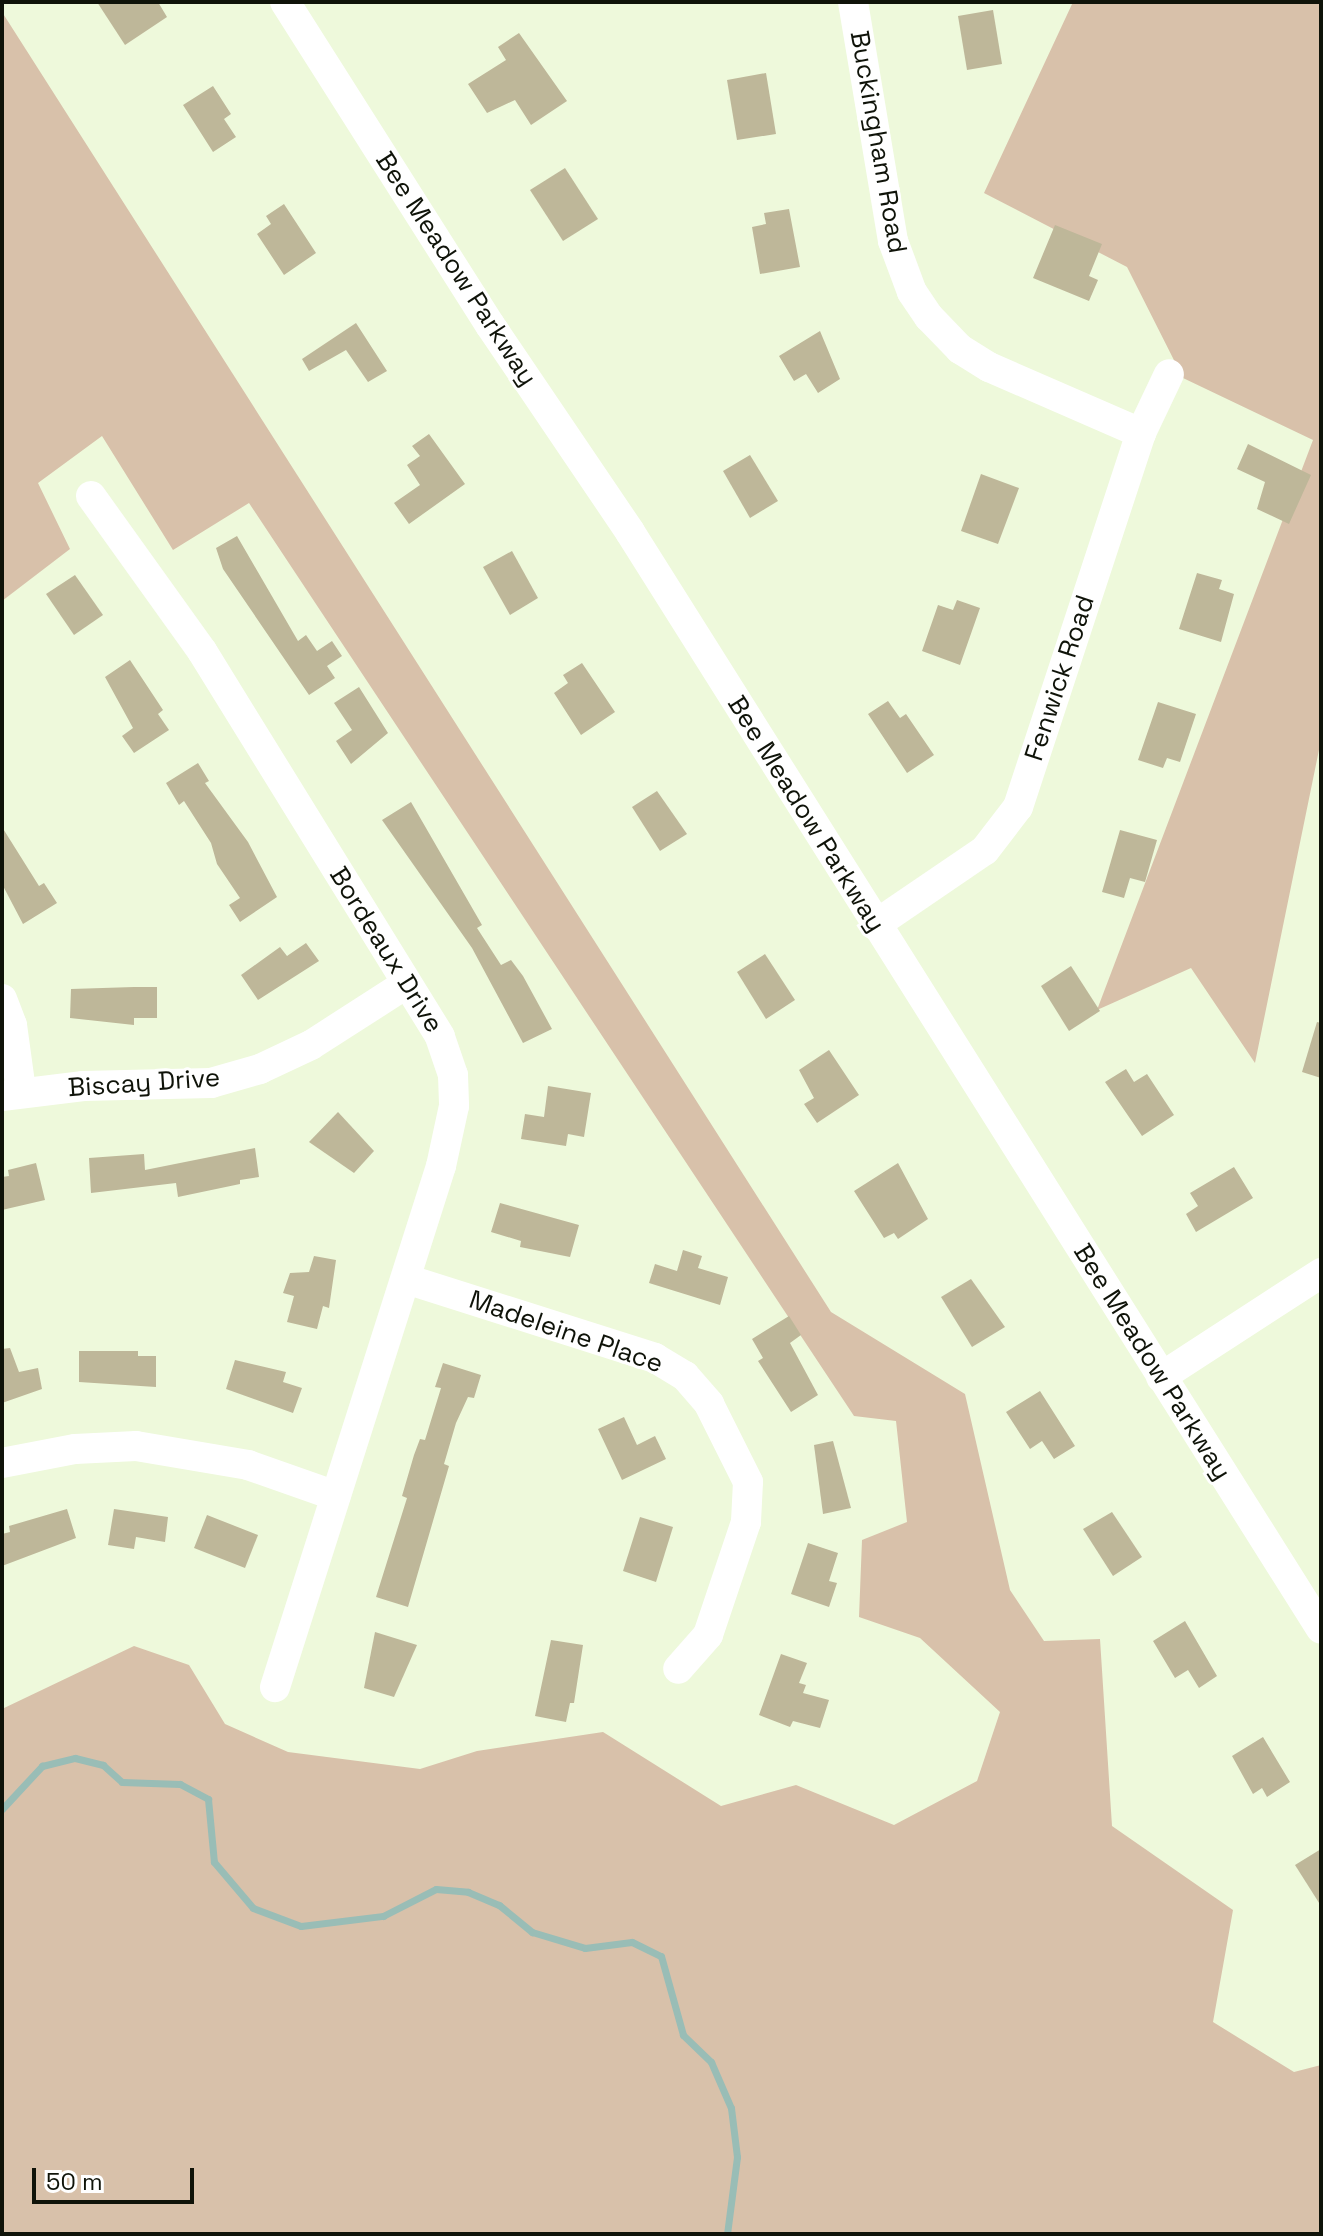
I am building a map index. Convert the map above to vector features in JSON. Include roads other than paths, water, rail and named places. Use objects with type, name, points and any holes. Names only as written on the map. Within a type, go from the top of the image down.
[{"type":"street","name":"Bee Meadow Parkway","points":[[285,2],[490,325],[630,532],[1321,1629]]},
{"type":"street","name":"Buckingham Road","points":[[853,2],[893,241],[912,292],[929,317],[960,349],[989,367],[1141,433]]},
{"type":"street","name":"Fenwick Road","points":[[875,925],[985,850],[1018,807],[1141,433],[1169,374]]},
{"type":"street","name":"Bordeaux Drive","points":[[91,496],[202,651],[440,1037],[453,1075],[454,1106],[441,1166],[275,1687]]},
{"type":"street","name":"Biscay Drive","points":[[12,1094],[211,1083],[260,1069],[311,1045],[406,984]]},
{"type":"street","points":[[2,999],[12,1025],[12,1094]]},
{"type":"street","points":[[1161,1377],[1321,1273]]},
{"type":"street","name":"Madeleine Place","points":[[406,1279],[655,1358],[685,1376],[709,1404],[748,1482],[746,1522],[708,1635],[678,1669]]},
{"type":"street","points":[[2,1463],[75,1449],[150,1448],[248,1465],[336,1496]]},
{"type":"waterway","points":[[2,1809],[42,1766],[75,1758],[103,1765],[122,1782],[180,1784],[208,1799],[214,1862],[253,1908],[301,1926],[383,1916],[436,1889],[468,1892],[499,1905],[532,1932],[585,1948],[632,1942],[661,1956],[683,2035],[711,2062],[731,2108],[737,2157],[727,2234]]}]
